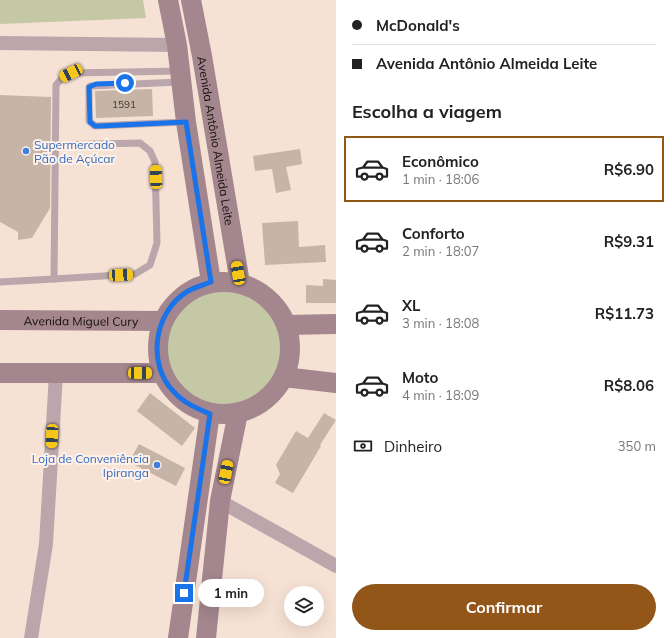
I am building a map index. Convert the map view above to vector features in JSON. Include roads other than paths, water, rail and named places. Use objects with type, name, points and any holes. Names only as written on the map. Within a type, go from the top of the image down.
[{"type":"main road","points":[[168,0],[177,45],[186,122],[211,282]]},
{"type":"main road","name":"Avenida Antônio Almeida Leite","points":[[191,0],[204,62],[240,283]]},
{"type":"main road","points":[[211,282],[240,283],[259,292],[276,306],[286,325],[290,342],[289,360],[284,377],[272,394],[256,406],[238,413],[210,414],[190,406],[173,391],[162,373],[157,356],[158,338],[162,322],[173,304],[188,291],[211,282]]},
{"type":"main road","name":"Avenida Miguel Cury","points":[[0,320],[162,322]]},
{"type":"main road","points":[[286,325],[336,324]]},
{"type":"main road","points":[[0,373],[162,373]]},
{"type":"main road","points":[[284,377],[336,383]]},
{"type":"main road","points":[[206,638],[220,500],[238,413]]},
{"type":"main road","points":[[178,638],[210,414]]},
{"type":"street","points":[[0,43],[177,45]]},
{"type":"street","points":[[31,638],[46,544],[56,374]]},
{"type":"street","points":[[220,500],[336,566]]},
{"type":"lane","points":[[54,279],[56,85],[62,78],[71,73],[181,76]]},
{"type":"lane","points":[[181,76],[91,86],[89,87],[89,120],[95,126],[186,122]]},
{"type":"lane","points":[[0,282],[135,274],[150,265],[157,243],[157,209],[155,162],[150,151],[140,144],[55,145]]},
{"type":"place","name":"Supermercado Pão de Açúcar","points":[[26,151]]},
{"type":"place","name":"Loja de Conveniência Ipiranga","points":[[157,465]]}]
